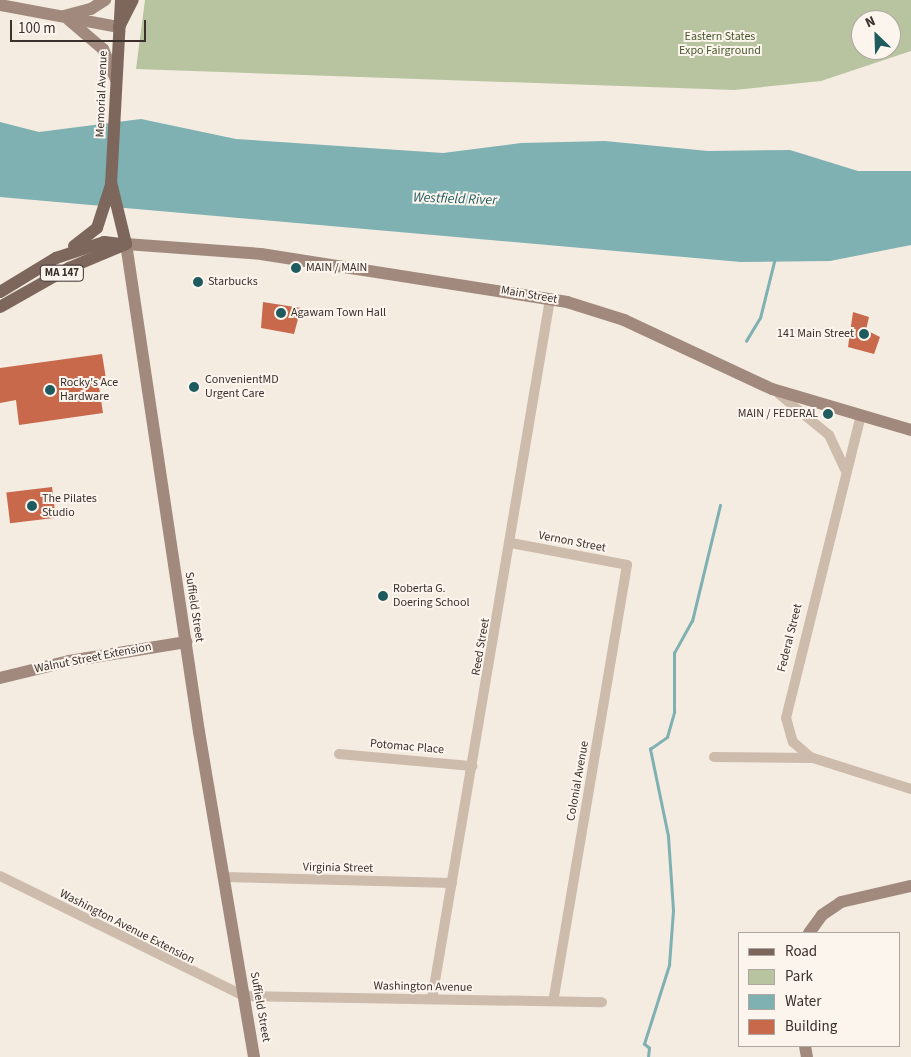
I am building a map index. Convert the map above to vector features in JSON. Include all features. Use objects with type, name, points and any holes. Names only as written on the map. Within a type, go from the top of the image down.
[{"type":"main road","points":[[65,18],[91,9],[105,0]]},
{"type":"main road","name":"Memorial Avenue","points":[[113,162],[121,0]]},
{"type":"main road","name":"Memorial Avenue","points":[[119,27],[133,0]]},
{"type":"main road","points":[[0,5],[119,27]]},
{"type":"main road","points":[[65,18],[103,50],[116,79]]},
{"type":"main road","name":"Suffield Street","points":[[113,162],[112,182],[126,244],[186,642],[254,1057]]},
{"type":"main road","name":"MA 147","points":[[0,292],[89,236],[104,212],[112,182]]},
{"type":"main road","points":[[56,258],[104,242],[126,244]]},
{"type":"main road","name":"MA 147","points":[[0,307],[69,268],[126,244]]},
{"type":"main road","name":"Main Street","points":[[126,244],[261,254],[550,299],[624,320],[772,389],[911,430]]},
{"type":"main road","name":"Walnut Street Extension","points":[[0,678],[69,661],[186,642]]},
{"type":"main road","points":[[809,932],[826,912],[841,902],[911,886]]},
{"type":"street","name":"Reed Street","points":[[432,1000],[511,543],[550,299]]},
{"type":"street","points":[[772,389],[829,436],[846,472]]},
{"type":"street","name":"Federal Street","points":[[861,416],[786,708],[793,742],[813,758],[911,789]]},
{"type":"street","name":"Vernon Street","points":[[511,543],[627,565]]},
{"type":"street","name":"Colonial Avenue","points":[[553,1001],[627,565]]},
{"type":"street","name":"Potomac Place","points":[[339,754],[472,766]]},
{"type":"street","points":[[714,757],[813,758]]},
{"type":"street","name":"Washington Avenue Extension","points":[[0,876],[208,982],[244,996]]},
{"type":"street","name":"Virginia Street","points":[[223,877],[452,883]]},
{"type":"street","name":"Washington Avenue","points":[[244,996],[602,1002]]},
{"type":"green space","name":"Eastern States Expo Fairground","points":[[145,0],[911,0],[911,51],[901,54],[901,10],[851,10],[851,60],[884,60],[821,81],[734,90],[136,69]]},
{"type":"water","name":"Westfield River","points":[[141,119],[236,139],[443,153],[521,143],[605,141],[708,151],[790,150],[858,171],[911,171],[911,245],[830,261],[741,262],[0,197],[0,122],[39,132]]},
{"type":"building","name":"Agawam Town Hall","points":[[263,302],[301,308],[294,334],[261,328]]},
{"type":"building","name":"141 Main Street","points":[[853,312],[869,317],[866,330],[880,337],[874,354],[848,347]]},
{"type":"building","name":"Rocky's Ace Hardware","points":[[102,354],[106,379],[98,380],[103,413],[19,425],[16,400],[0,403],[0,368]]},
{"type":"building","name":"The Pilates Studio","points":[[52,487],[56,518],[10,523],[6,493]]},
{"type":"waterway","points":[[746,341],[760,318],[775,258]]},
{"type":"waterway","points":[[648,1057],[649,1048],[644,1044],[669,965],[673,910],[668,836],[650,749],[667,737],[674,712],[674,653],[692,621],[720,505]]},
{"type":"place","name":"MAIN / MAIN","points":[[296,268]]},
{"type":"place","name":"Starbucks","points":[[198,282]]},
{"type":"place","name":"Agawam Town Hall","points":[[281,313]]},
{"type":"place","name":"141 Main Street","points":[[864,334]]},
{"type":"place","name":"ConvenientMD Urgent Care","points":[[194,387]]},
{"type":"place","name":"Rocky's Ace Hardware","points":[[50,390]]},
{"type":"place","name":"MAIN / FEDERAL","points":[[828,414]]},
{"type":"place","name":"The Pilates Studio","points":[[32,506]]},
{"type":"place","name":"Roberta G. Doering School","points":[[383,596]]}]
